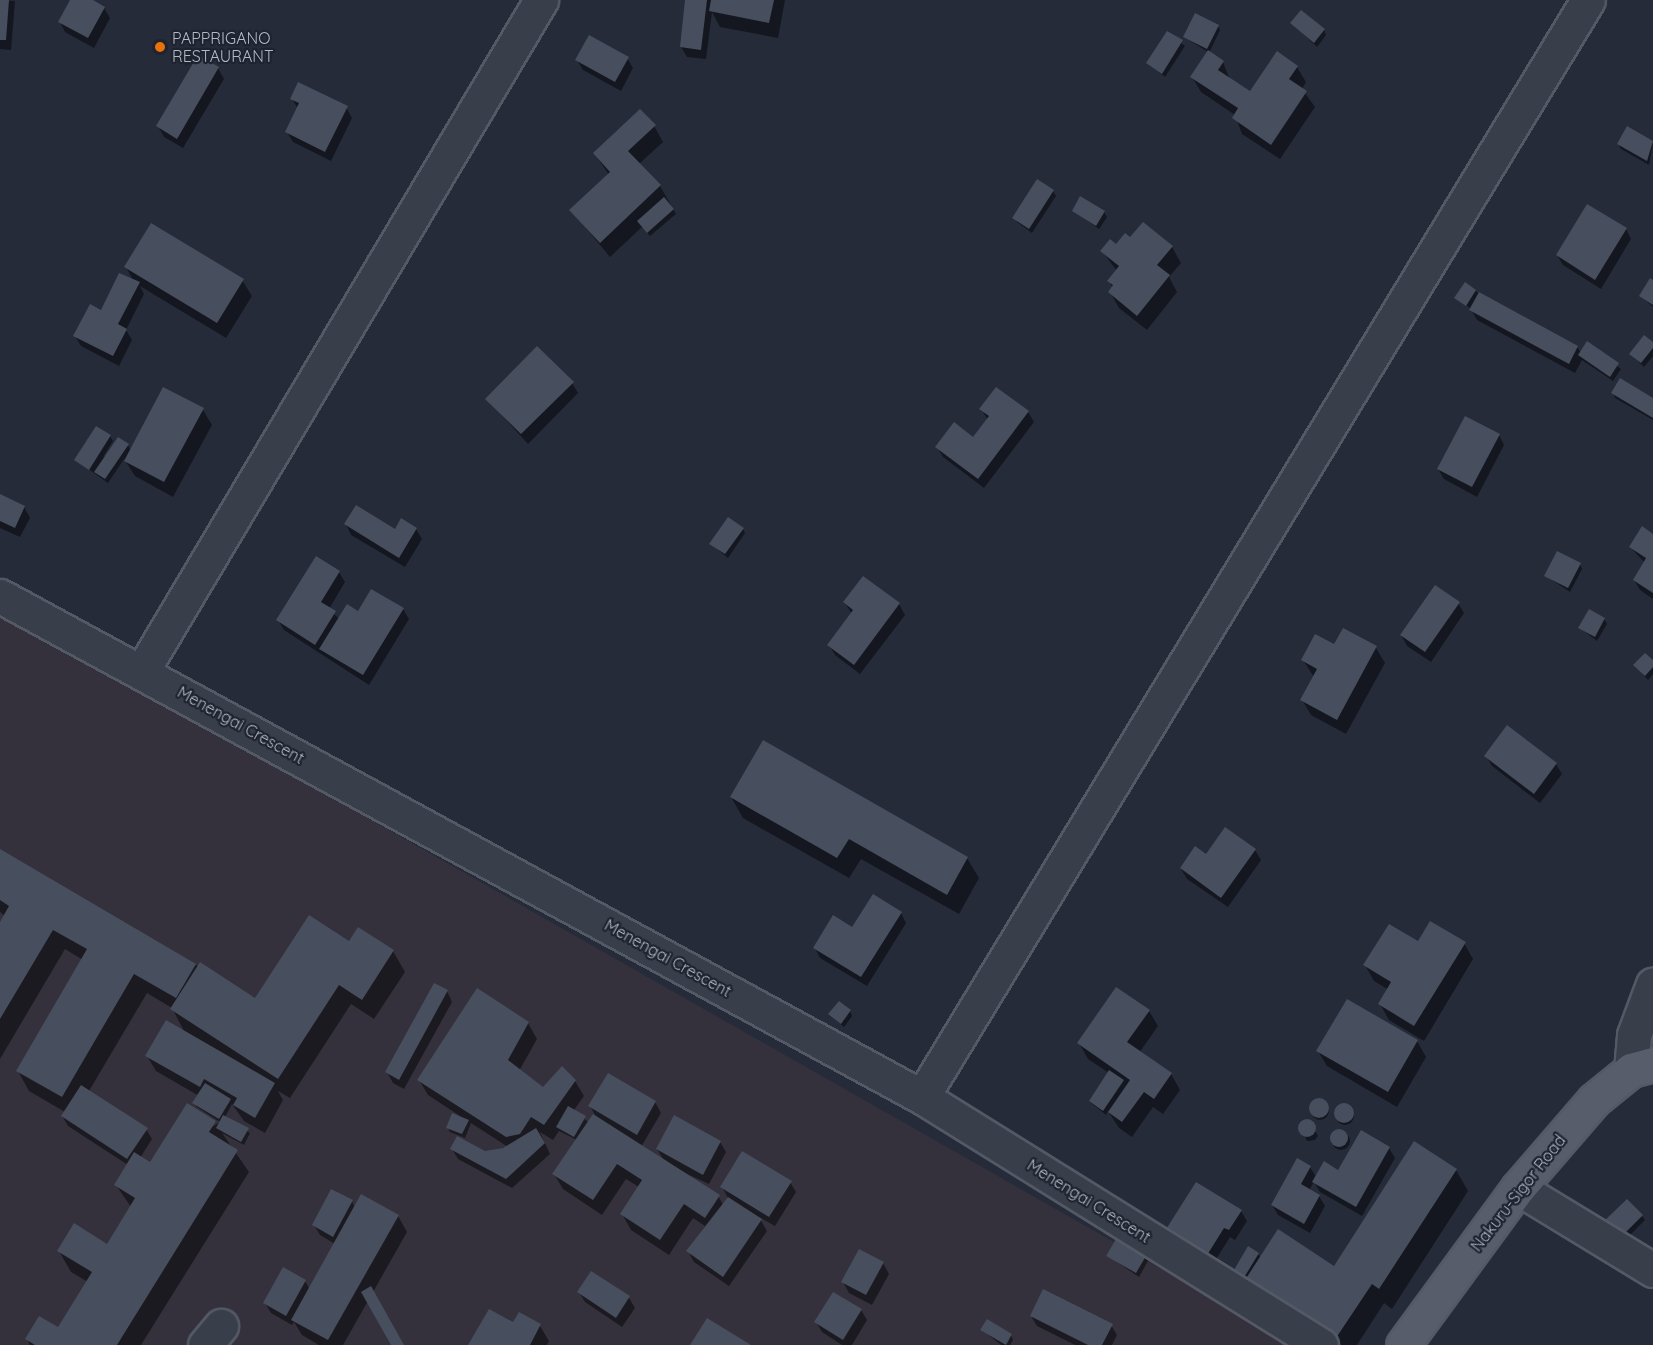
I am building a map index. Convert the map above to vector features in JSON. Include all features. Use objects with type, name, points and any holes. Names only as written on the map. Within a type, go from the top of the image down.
[{"type":"main road","name":"Nakuru-Sigor Road","points":[[1403,1345],[1518,1188],[1594,1101],[1642,1067]]},
{"type":"street","points":[[142,671],[542,0]]},
{"type":"street","points":[[922,1097],[1588,0]]},
{"type":"street","name":"Menengai Crescent","points":[[0,596],[142,671],[922,1097],[1321,1345]]},
{"type":"street","points":[[1642,1067],[1634,1035],[1653,984]]},
{"type":"street","points":[[1518,1188],[1653,1270]]},
{"type":"shaded area","points":[[0,609],[1295,1345],[0,1345]]},
{"type":"building","points":[[0,0],[9,0],[6,40],[0,40]]},
{"type":"building","points":[[70,0],[93,0],[105,7],[88,38],[58,22]]},
{"type":"building","points":[[685,0],[707,0],[701,50],[680,47]]},
{"type":"building","points":[[711,0],[774,0],[769,23],[709,11]]},
{"type":"building","points":[[1301,10],[1325,29],[1314,43],[1290,23]]},
{"type":"building","points":[[1195,13],[1219,25],[1207,49],[1183,37]]},
{"type":"building","points":[[1167,31],[1183,40],[1162,74],[1146,63]]},
{"type":"building","points":[[589,35],[629,57],[615,82],[575,60]]},
{"type":"building","points":[[1208,50],[1224,61],[1218,70],[1250,91],[1277,51],[1298,66],[1289,79],[1307,91],[1271,145],[1232,118],[1238,108],[1190,77]]},
{"type":"building","points":[[198,55],[219,67],[177,139],[156,126]]},
{"type":"building","points":[[298,82],[348,106],[325,152],[285,132],[299,103],[290,99]]},
{"type":"building","points":[[640,109],[656,125],[628,151],[661,185],[600,243],[569,210],[610,172],[593,153]]},
{"type":"building","points":[[1627,126],[1653,141],[1647,161],[1617,144]]},
{"type":"building","points":[[1037,179],[1054,190],[1029,229],[1012,218]]},
{"type":"building","points":[[1080,196],[1105,211],[1096,226],[1072,211]]},
{"type":"building","points":[[664,197],[674,209],[647,233],[637,221]]},
{"type":"building","points":[[1587,204],[1627,228],[1595,280],[1556,255]]},
{"type":"building","points":[[1143,222],[1173,246],[1157,265],[1170,275],[1137,316],[1108,292],[1113,285],[1107,281],[1119,266],[1100,251],[1110,239],[1116,244],[1125,233],[1130,237]]},
{"type":"building","points":[[151,223],[244,279],[217,323],[124,267]]},
{"type":"building","points":[[119,273],[140,282],[118,324],[127,329],[113,356],[73,336],[90,304],[101,310]]},
{"type":"building","points":[[1650,278],[1653,280],[1653,305],[1639,296]]},
{"type":"building","points":[[1465,282],[1476,290],[1466,306],[1454,298]]},
{"type":"building","points":[[1479,292],[1578,346],[1569,364],[1469,310]]},
{"type":"building","points":[[1644,335],[1653,342],[1653,348],[1641,363],[1629,354]]},
{"type":"building","points":[[1587,341],[1619,363],[1610,377],[1578,355]]},
{"type":"building","points":[[537,346],[574,382],[521,434],[485,399]]},
{"type":"building","points":[[1620,378],[1653,398],[1653,418],[1611,393]]},
{"type":"building","points":[[163,387],[204,408],[164,482],[124,461]]},
{"type":"building","points":[[996,387],[1029,411],[978,479],[935,447],[954,422],[973,437],[989,416],[979,409]]},
{"type":"building","points":[[1465,416],[1500,434],[1472,487],[1437,469]]},
{"type":"building","points":[[96,426],[111,435],[89,470],[74,460]]},
{"type":"building","points":[[118,437],[129,444],[105,479],[94,472]]},
{"type":"building","points":[[0,494],[25,506],[15,528],[0,521]]},
{"type":"building","points":[[356,505],[395,529],[401,518],[417,528],[399,558],[344,524]]},
{"type":"building","points":[[728,517],[744,528],[725,554],[709,544]]},
{"type":"building","points":[[1642,526],[1653,534],[1653,593],[1633,580],[1646,558],[1629,547]]},
{"type":"building","points":[[1557,551],[1581,563],[1568,588],[1544,576]]},
{"type":"building","points":[[316,556],[340,571],[321,602],[336,611],[315,645],[276,620]]},
{"type":"building","points":[[863,576],[900,603],[854,665],[827,645],[853,610],[843,602]]},
{"type":"building","points":[[1435,585],[1460,602],[1425,652],[1400,635]]},
{"type":"building","points":[[371,589],[404,608],[363,675],[319,649],[347,604],[358,611]]},
{"type":"building","points":[[1589,609],[1605,618],[1595,637],[1578,628]]},
{"type":"building","points":[[1343,628],[1377,646],[1337,720],[1300,700],[1317,669],[1301,660],[1315,634],[1334,644]]},
{"type":"building","points":[[1645,653],[1653,660],[1653,667],[1645,676],[1633,665]]},
{"type":"building","points":[[1507,725],[1557,763],[1534,794],[1484,756]]},
{"type":"building","points":[[763,740],[968,857],[947,895],[849,839],[837,858],[730,797]]},
{"type":"building","points":[[1225,827],[1256,849],[1221,898],[1180,868],[1195,846],[1206,854]]},
{"type":"building","points":[[0,849],[196,964],[176,998],[134,974],[62,1097],[16,1071],[87,949],[53,930],[0,1019],[0,922],[9,906],[0,900]]},
{"type":"building","points":[[873,894],[902,912],[861,977],[813,948],[833,915],[852,927]]},
{"type":"building","points":[[309,915],[349,941],[358,927],[394,950],[362,1000],[339,985],[278,1079],[170,1009],[200,962],[255,998]]},
{"type":"building","points":[[1430,921],[1466,942],[1414,1026],[1378,1004],[1391,982],[1363,965],[1389,924],[1418,941]]},
{"type":"building","points":[[434,983],[448,990],[399,1080],[385,1072]]},
{"type":"building","points":[[1116,987],[1150,1010],[1127,1042],[1172,1073],[1154,1099],[1144,1092],[1122,1122],[1108,1112],[1130,1080],[1077,1043]]},
{"type":"building","points":[[477,988],[529,1022],[508,1060],[543,1087],[562,1066],[576,1080],[544,1125],[531,1117],[520,1134],[506,1137],[417,1080]]},
{"type":"building","points":[[1347,999],[1418,1040],[1388,1092],[1316,1051]]},
{"type":"building","points":[[839,1001],[851,1010],[841,1024],[828,1014]]},
{"type":"building","points":[[166,1020],[275,1083],[255,1118],[233,1105],[237,1098],[204,1079],[200,1087],[145,1056]]},
{"type":"building","points":[[1109,1070],[1124,1080],[1103,1111],[1089,1101]]},
{"type":"building","points":[[608,1073],[656,1101],[637,1135],[588,1106]]},
{"type":"building","points":[[205,1083],[231,1099],[219,1119],[192,1103]]},
{"type":"building","points":[[81,1085],[148,1128],[127,1159],[61,1116]]},
{"type":"building","points":[[1319,1098],[1326,1101],[1329,1108],[1326,1115],[1319,1118],[1312,1115],[1309,1108],[1312,1101]]},
{"type":"building","points":[[187,1103],[216,1121],[209,1132],[238,1150],[117,1345],[35,1345],[25,1339],[39,1316],[58,1327],[92,1272],[57,1251],[74,1223],[107,1244],[135,1198],[114,1185],[134,1152],[150,1162]]},
{"type":"building","points":[[1344,1103],[1351,1106],[1354,1113],[1351,1120],[1344,1123],[1337,1120],[1334,1113],[1337,1106]]},
{"type":"building","points":[[568,1106],[586,1116],[574,1137],[556,1127]]},
{"type":"building","points":[[452,1113],[469,1120],[462,1134],[446,1128]]},
{"type":"building","points":[[593,1114],[720,1195],[705,1218],[684,1204],[660,1240],[620,1214],[642,1180],[617,1164],[593,1200],[552,1174]]},
{"type":"building","points":[[223,1115],[249,1128],[241,1142],[216,1128]]},
{"type":"building","points":[[674,1115],[721,1141],[703,1175],[656,1149]]},
{"type":"building","points":[[1303,1119],[1311,1119],[1316,1124],[1314,1135],[1303,1137],[1298,1132],[1298,1124]]},
{"type":"building","points":[[536,1128],[545,1143],[506,1179],[450,1149],[457,1136],[485,1151],[503,1148]]},
{"type":"building","points":[[1335,1129],[1343,1129],[1348,1134],[1346,1145],[1335,1147],[1330,1142],[1330,1134]]},
{"type":"building","points":[[1361,1130],[1390,1147],[1356,1207],[1312,1182],[1324,1161],[1338,1170]]},
{"type":"building","points":[[1414,1141],[1457,1169],[1379,1289],[1372,1284],[1336,1338],[1245,1280],[1278,1229],[1334,1266]]},
{"type":"building","points":[[742,1151],[792,1181],[769,1217],[720,1187]]},
{"type":"building","points":[[1297,1158],[1311,1166],[1301,1184],[1320,1195],[1304,1224],[1271,1205]]},
{"type":"building","points":[[1196,1182],[1242,1210],[1229,1230],[1224,1228],[1204,1260],[1163,1234]]},
{"type":"building","points":[[331,1189],[353,1200],[333,1237],[312,1225]]},
{"type":"building","points":[[361,1194],[399,1215],[328,1340],[291,1320]]},
{"type":"building","points":[[728,1197],[762,1219],[723,1277],[686,1251]]},
{"type":"building","points":[[1627,1199],[1643,1215],[1617,1241],[1600,1225]]},
{"type":"building","points":[[1116,1239],[1146,1256],[1136,1273],[1106,1256]]},
{"type":"building","points":[[1248,1246],[1259,1253],[1245,1276],[1234,1270]]},
{"type":"building","points":[[859,1249],[884,1262],[866,1295],[841,1282]]},
{"type":"building","points":[[283,1267],[306,1280],[286,1316],[263,1303]]},
{"type":"building","points":[[591,1271],[630,1296],[616,1318],[577,1292]]},
{"type":"building","points":[[371,1286],[404,1345],[391,1345],[361,1292]]},
{"type":"building","points":[[1043,1289],[1113,1324],[1102,1345],[1088,1345],[1030,1316]]},
{"type":"building","points":[[833,1292],[862,1309],[843,1340],[814,1322]]},
{"type":"building","points":[[489,1309],[513,1322],[519,1312],[541,1324],[530,1345],[468,1345]]},
{"type":"building","points":[[707,1318],[751,1345],[690,1345]]},
{"type":"building","points":[[987,1319],[1012,1334],[1006,1345],[980,1330]]},
{"type":"place","name":"PAPPRIGANO RESTAURANT","points":[[160,47]]}]
